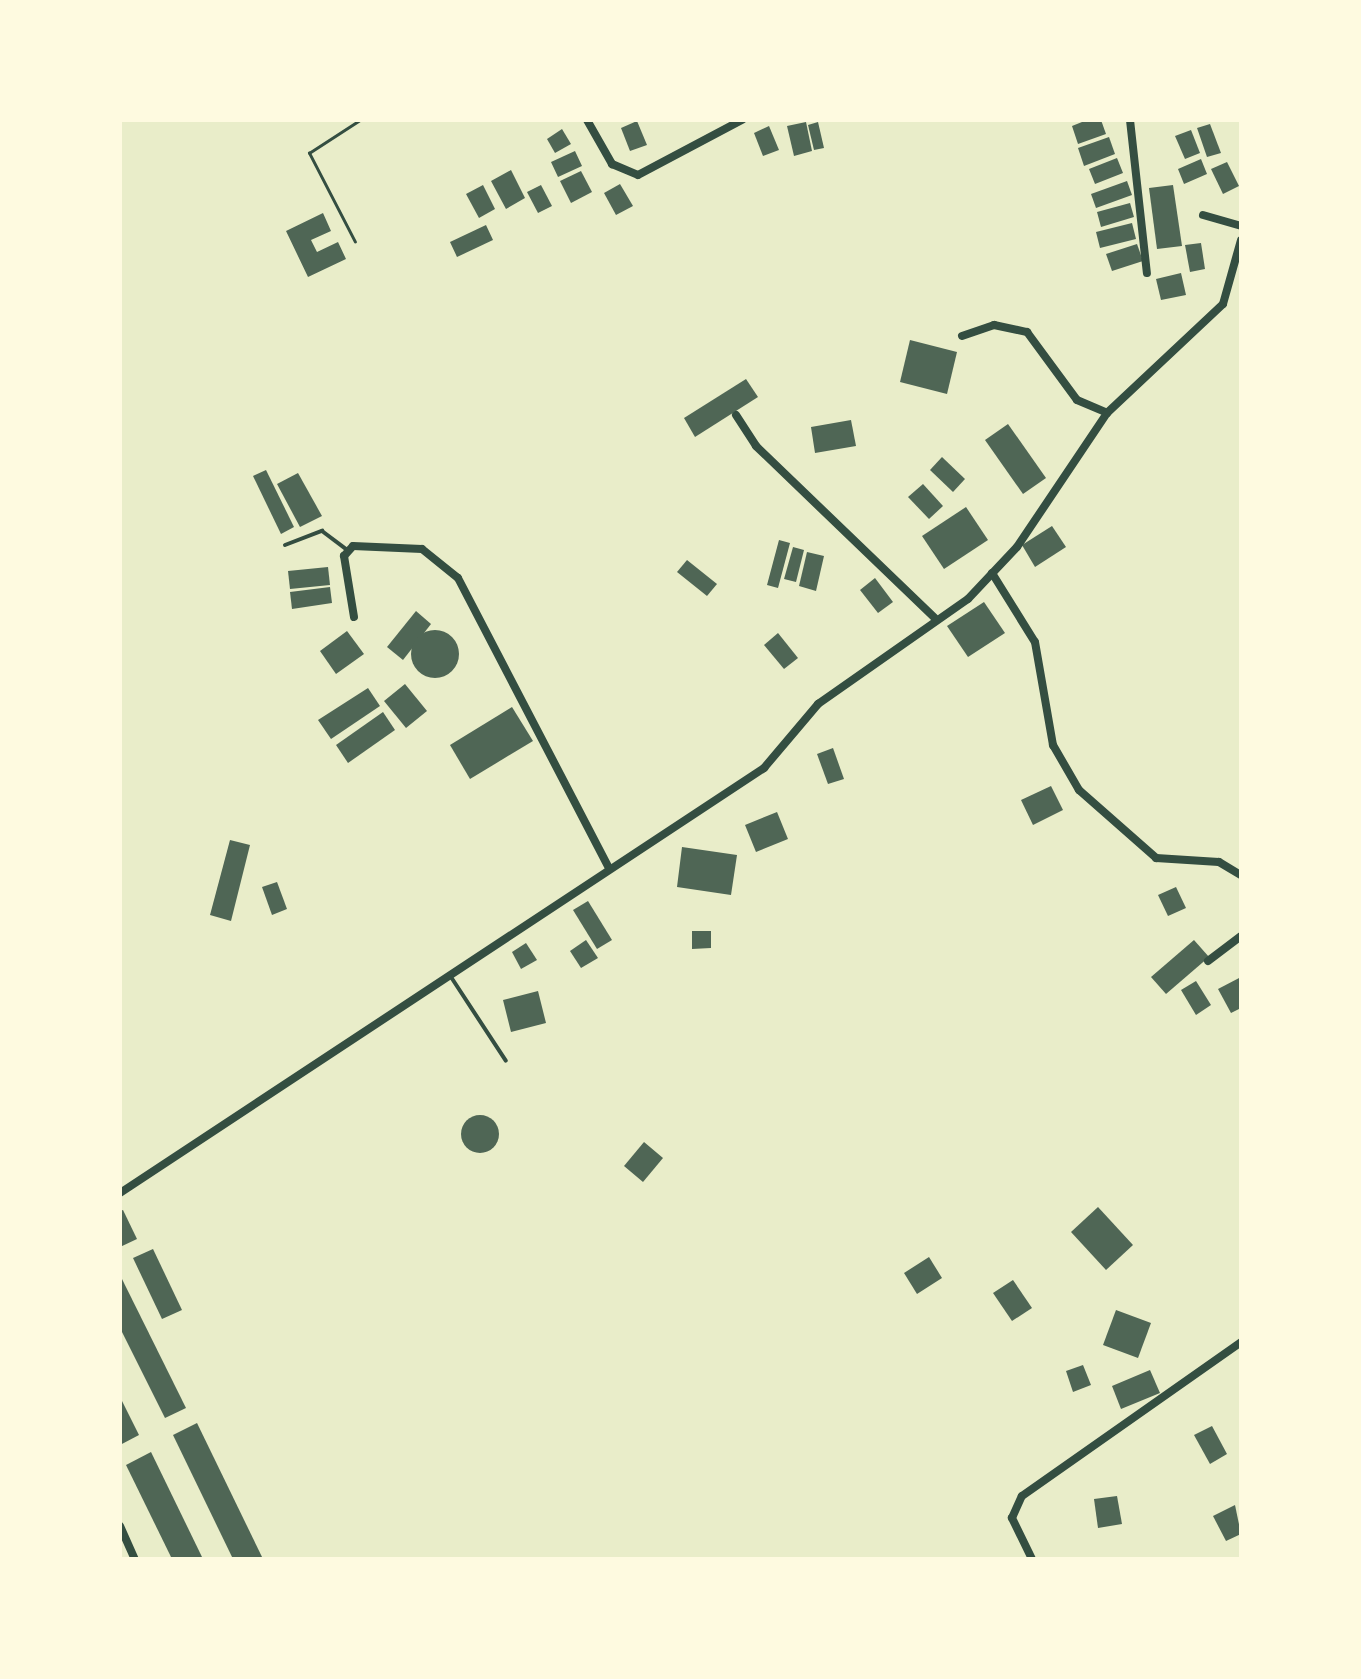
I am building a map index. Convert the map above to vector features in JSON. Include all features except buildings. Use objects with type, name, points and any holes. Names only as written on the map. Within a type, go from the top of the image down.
[{"type":"street","points":[[588,120],[612,164],[638,175],[742,120]]},
{"type":"street","points":[[1130,120],[1147,274]]},
{"type":"street","points":[[1203,215],[1241,226]]},
{"type":"street","points":[[120,1193],[764,768],[818,704],[992,573],[1107,413],[1223,304],[1241,240]]},
{"type":"street","points":[[962,336],[994,325],[1028,332],[1077,400],[1107,413]]},
{"type":"street","points":[[736,415],[756,446],[935,618]]},
{"type":"street","points":[[354,617],[347,550],[422,549],[458,578],[609,868]]},
{"type":"street","points":[[992,573],[1036,642],[1064,771],[1156,858],[1219,862],[1241,875]]},
{"type":"street","points":[[1208,961],[1241,936]]},
{"type":"street","points":[[1032,1559],[1012,1518],[1022,1496],[1241,1342]]},
{"type":"street","points":[[120,1526],[135,1559]]},
{"type":"lane","points":[[284,546],[322,531],[347,550]]},
{"type":"lane","points":[[448,973],[506,1061]]},
{"type":"path","points":[[355,242],[309,153],[360,120]]}]
